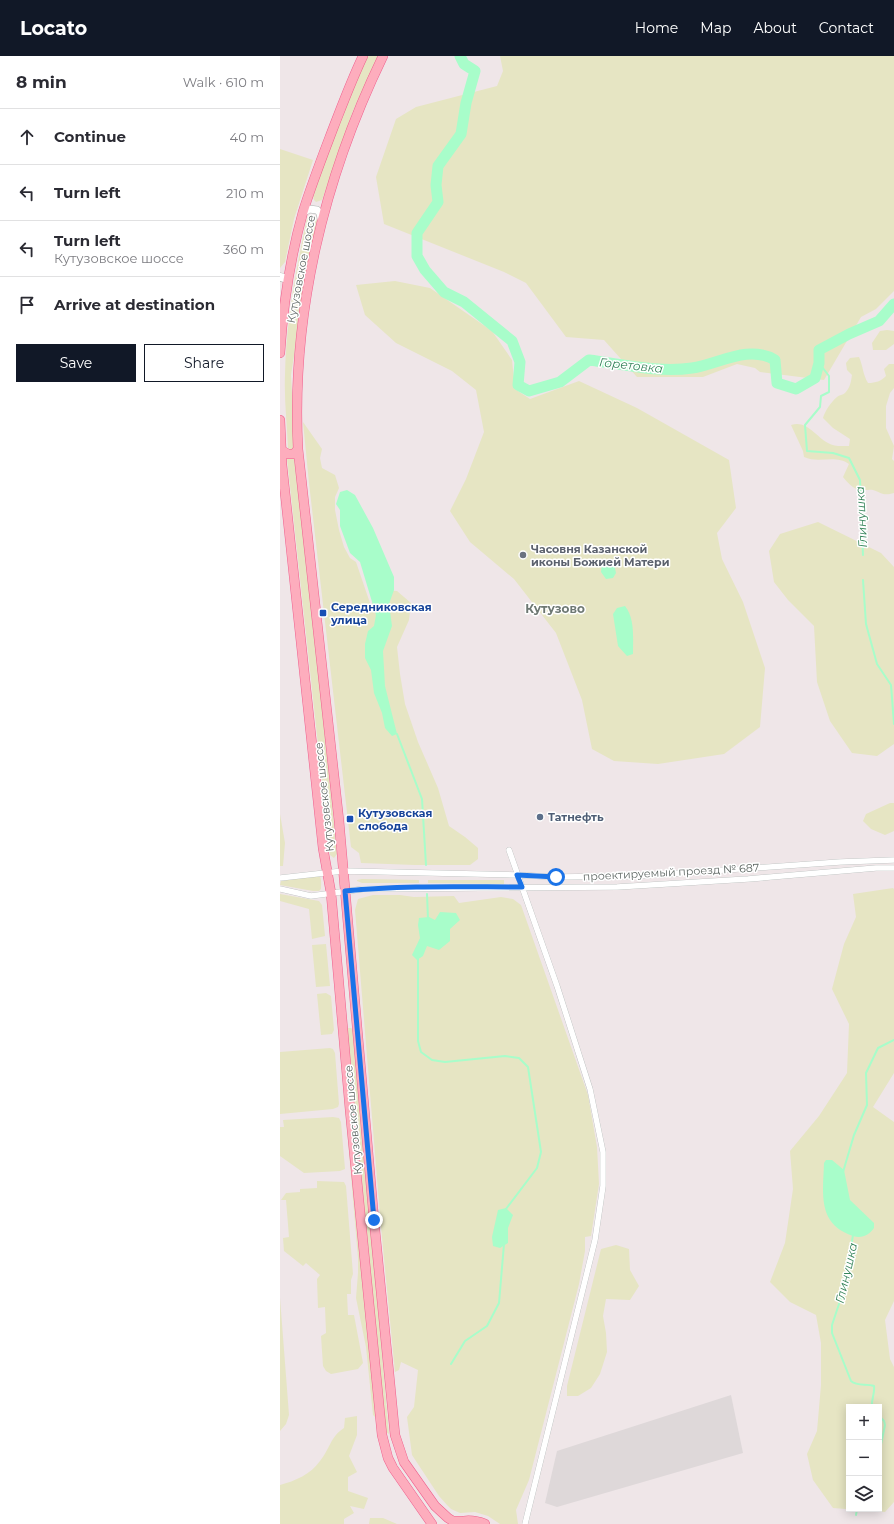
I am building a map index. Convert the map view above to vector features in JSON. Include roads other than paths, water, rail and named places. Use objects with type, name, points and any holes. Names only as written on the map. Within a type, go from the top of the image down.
[{"type":"main road","name":"Кутузовское шоссе","points":[[280,354],[284,278],[316,172],[363,56]]},
{"type":"main road","name":"Кутузовское шоссе","points":[[383,56],[368,86],[339,160],[321,219],[303,322],[298,361],[296,418],[298,449],[334,768],[374,1220],[395,1435],[404,1462],[435,1506],[448,1518],[457,1523],[474,1520],[485,1524]]},
{"type":"main road","name":"Кутузовское шоссе","points":[[280,420],[281,450],[322,840],[331,893],[382,1435],[388,1458],[393,1468],[432,1524]]},
{"type":"main road","points":[[281,450],[288,454],[294,454],[298,449]]},
{"type":"street","points":[[303,213],[309,209],[317,210],[321,219]]},
{"type":"street","points":[[509,850],[590,1089],[603,1152],[604,1186],[595,1240],[525,1524]]},
{"type":"street","name":"проектируемый проезд № 687","points":[[280,878],[343,871],[556,877],[638,876],[847,861],[894,860]]},
{"type":"street","name":"проектируемый проезд № 687","points":[[280,889],[311,896],[345,891],[410,888],[617,887],[748,879],[876,868],[894,868]]},
{"type":"waterway","name":"Горетовка","points":[[460,56],[464,64],[475,71],[466,103],[461,134],[438,166],[436,185],[438,202],[417,233],[417,256],[425,270],[444,292],[464,302],[512,341],[520,362],[518,385],[529,391],[560,382],[589,360],[654,369],[679,369],[702,366],[734,356],[754,354],[775,360],[777,383],[796,389],[815,378],[819,363],[819,350],[849,334],[879,321],[894,304]]},
{"type":"waterway","name":"Глинушка","points":[[819,363],[829,376],[829,392],[821,396],[820,407],[805,425],[807,451],[833,453],[849,458],[860,480],[863,555]]},
{"type":"waterway","name":"Глинушка","points":[[863,580],[866,624],[877,664],[891,685],[894,724]]},
{"type":"waterway","points":[[397,734],[422,799],[426,865]]},
{"type":"waterway","points":[[427,894],[428,919]]},
{"type":"waterway","points":[[418,958],[418,1041],[421,1052],[432,1060],[445,1062],[505,1056],[519,1058],[528,1067],[541,1152],[537,1168],[506,1209]]},
{"type":"waterway","name":"Глинушка","points":[[843,1172],[854,1135],[867,1105],[866,1073],[878,1048],[894,1040]]},
{"type":"waterway","name":"Глинушка","points":[[853,1235],[844,1289],[832,1325],[832,1333],[851,1381],[856,1384],[874,1386],[872,1404]]},
{"type":"waterway","points":[[451,1364],[465,1341],[487,1326],[499,1303],[504,1244]]},
{"type":"waterway","name":"Глинушка","points":[[882,1419],[885,1425],[882,1440]]},
{"type":"place","name":"Часовня Казанской иконы Божией Матери","points":[[523,555]]},
{"type":"place","name":"Середниковская улица","points":[[323,613]]},
{"type":"place","name":"Татнефть","points":[[540,817]]},
{"type":"place","name":"Кутузовская слобода","points":[[350,819]]},
{"type":"district","name":"Кутузово","points":[[555,608]]}]
